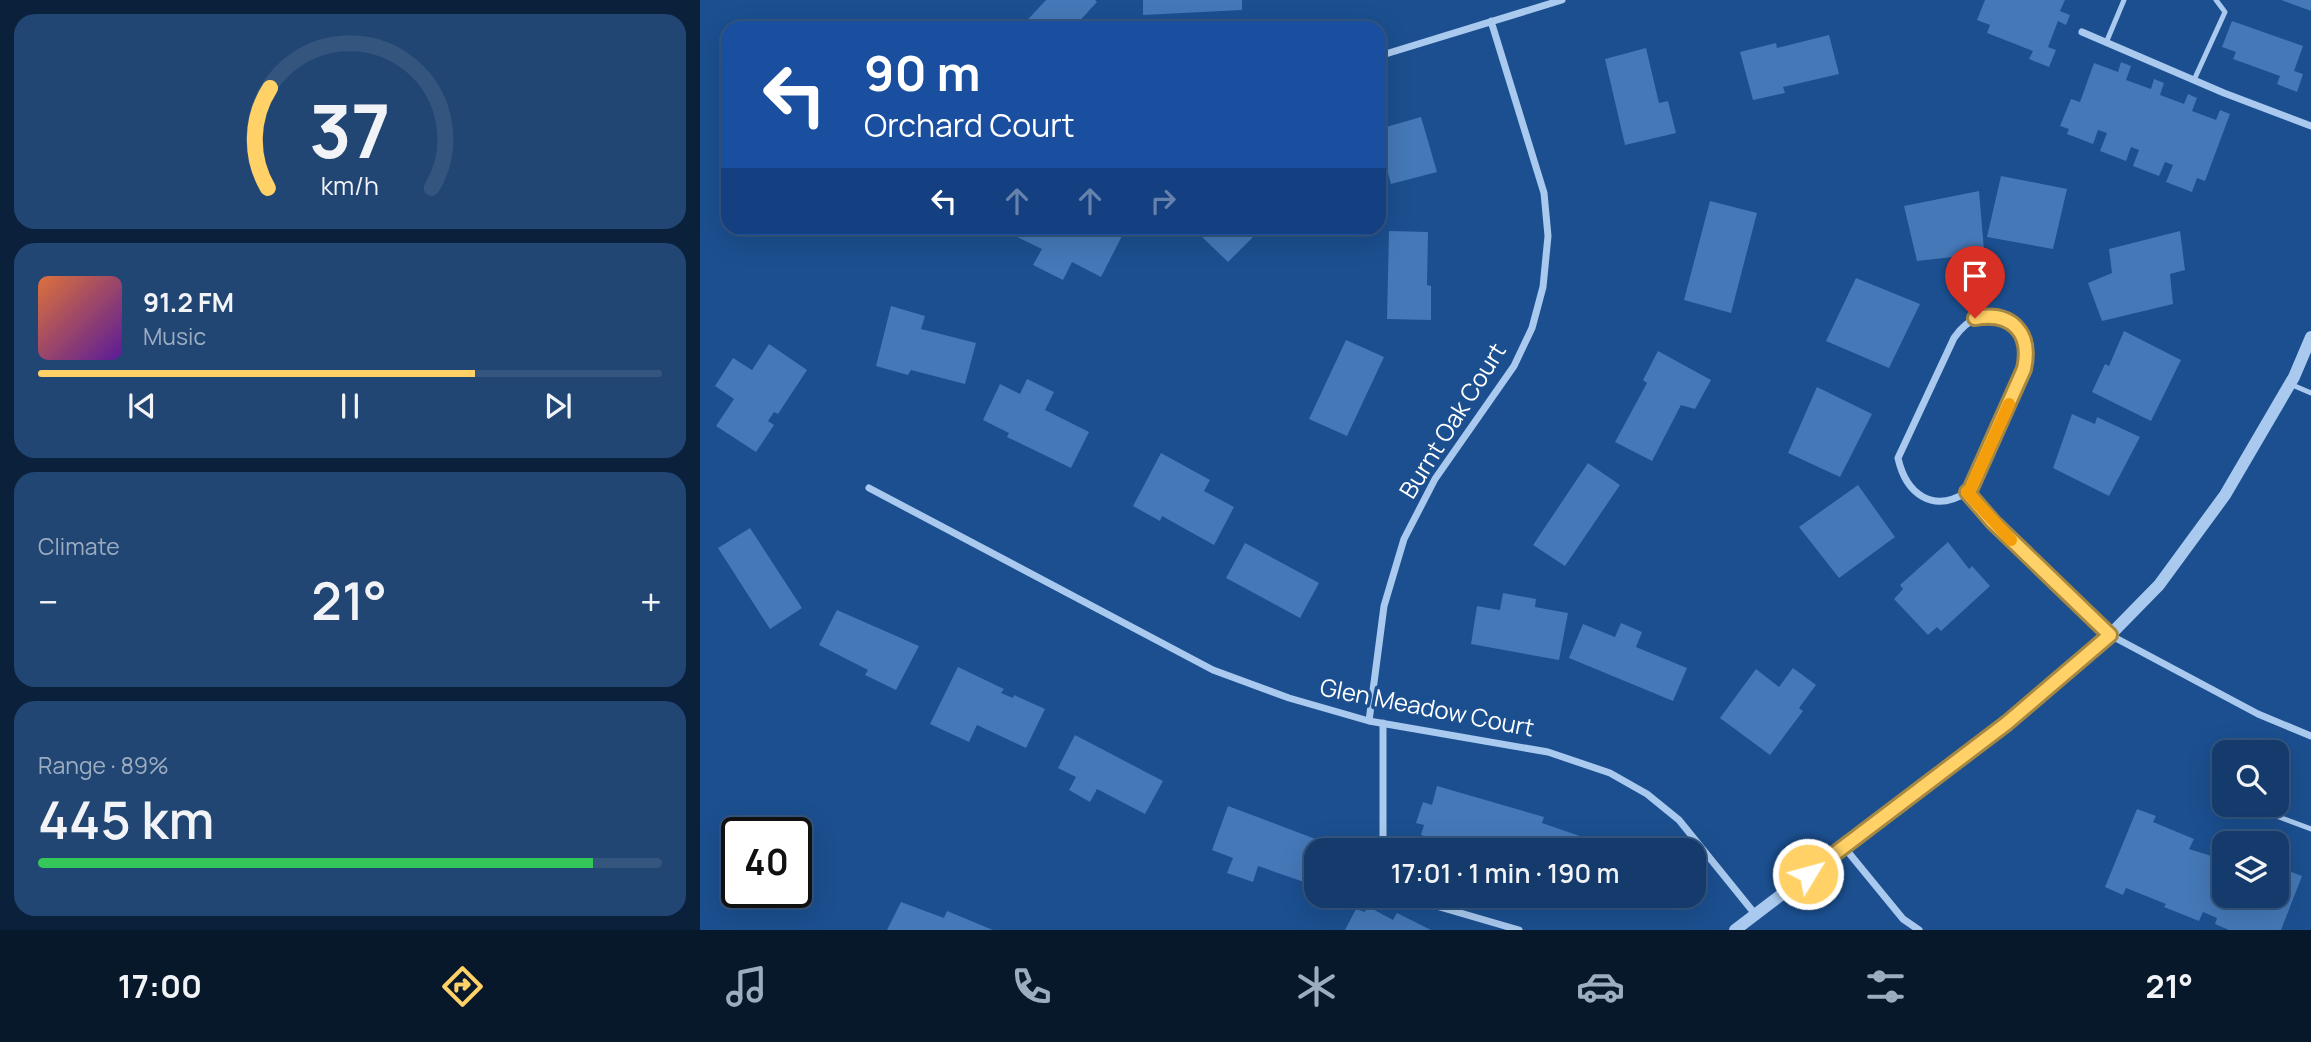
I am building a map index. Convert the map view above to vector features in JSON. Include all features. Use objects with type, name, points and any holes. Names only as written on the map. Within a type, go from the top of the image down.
[{"type":"street","points":[[1386,54],[1562,0]]},
{"type":"street","name":"Burnt Oak Court","points":[[1369,721],[1384,606],[1404,539],[1435,479],[1514,366],[1532,328],[1544,287],[1548,236],[1544,193],[1491,21]]},
{"type":"street","points":[[2082,33],[2311,126]]},
{"type":"street","points":[[1990,315],[2004,318],[2017,327],[2025,340],[2027,354],[2019,381],[1967,492],[1956,499],[1940,502],[1924,498],[1910,489],[1898,458],[1954,338],[1962,326],[1975,318],[1990,315]]},
{"type":"street","points":[[1735,930],[2007,723],[2110,635],[2159,585],[2225,495],[2290,384],[2311,337]]},
{"type":"street","name":"Glen Meadow Court","points":[[869,488],[1213,670],[1289,698],[1369,721],[1548,752],[1610,773],[1647,794],[1679,820],[1755,914]]},
{"type":"street","points":[[1967,492],[1993,522],[2110,635],[2259,714],[2311,736]]},
{"type":"street","points":[[1382,723],[1383,838]]},
{"type":"street","points":[[1844,846],[1903,919],[1919,930]]},
{"type":"street","points":[[1444,908],[1520,930]]},
{"type":"lane","points":[[2106,43],[2124,0]]},
{"type":"lane","points":[[2194,80],[2225,12],[2216,0]]},
{"type":"lane","points":[[2290,384],[2311,393]]},
{"type":"lane","points":[[2279,817],[2311,829]]},
{"type":"building","points":[[1046,0],[1097,2],[1079,21],[1026,21]]},
{"type":"building","points":[[1143,0],[1242,0],[1242,10],[1143,15]]},
{"type":"building","points":[[1985,0],[2065,0],[2060,11],[2070,15],[2066,25],[2058,21],[2048,47],[2056,50],[2049,67],[2029,59],[2033,51],[1987,33],[1990,25],[1977,20]]},
{"type":"building","points":[[2281,0],[2311,0],[2311,11]]},
{"type":"building","points":[[2232,21],[2303,46],[2294,71],[2303,74],[2297,92],[2277,84],[2280,76],[2233,59],[2236,52],[2222,47]]},
{"type":"building","points":[[1829,35],[1839,74],[1783,87],[1785,93],[1753,100],[1740,52],[1776,43],[1777,48]]},
{"type":"building","points":[[1646,48],[1659,103],[1668,101],[1676,133],[1625,145],[1605,59]]},
{"type":"building","points":[[2121,62],[2131,66],[2126,80],[2151,89],[2154,79],[2164,83],[2160,95],[2184,104],[2188,94],[2197,98],[2192,111],[2216,120],[2220,110],[2230,114],[2205,181],[2197,178],[2192,192],[2166,182],[2173,165],[2165,162],[2159,176],[2133,166],[2139,150],[2131,147],[2126,161],[2100,151],[2107,133],[2098,130],[2093,144],[2067,134],[2069,129],[2060,126],[2071,99],[2080,102],[2094,63],[2118,72]]},
{"type":"building","points":[[1421,117],[1437,172],[1391,184],[1386,166],[1386,127]]},
{"type":"building","points":[[2001,176],[2067,189],[2053,249],[1987,237]]},
{"type":"building","points":[[1979,191],[1984,250],[1970,255],[1917,261],[1904,206]]},
{"type":"building","points":[[1710,201],[1757,213],[1731,313],[1684,300]]},
{"type":"building","points":[[1389,231],[1428,232],[1427,285],[1431,286],[1431,320],[1387,319]]},
{"type":"building","points":[[2180,231],[2185,270],[2170,274],[2173,304],[2102,321],[2088,283],[2112,273],[2109,249]]},
{"type":"building","points":[[1200,235],[1255,235],[1228,262]]},
{"type":"building","points":[[1015,236],[1122,236],[1101,277],[1072,262],[1063,280],[1033,265],[1042,249]]},
{"type":"building","points":[[1856,278],[1920,304],[1889,368],[1826,341]]},
{"type":"building","points":[[891,306],[925,316],[921,329],[976,343],[965,384],[911,370],[908,375],[876,366]]},
{"type":"building","points":[[2124,331],[2181,360],[2151,421],[2092,392],[2105,364],[2109,366]]},
{"type":"building","points":[[1346,340],[1384,357],[1347,436],[1309,419]]},
{"type":"building","points":[[769,344],[807,370],[778,414],[774,412],[768,421],[774,425],[756,452],[716,426],[734,399],[715,386],[733,358],[752,370]]},
{"type":"building","points":[[1658,351],[1711,380],[1695,409],[1681,405],[1652,461],[1615,442],[1647,383],[1643,380]]},
{"type":"building","points":[[1027,379],[1054,392],[1045,410],[1089,432],[1071,468],[1007,437],[1009,433],[983,420],[1000,384],[1020,394]]},
{"type":"building","points":[[1817,387],[1872,414],[1840,477],[1788,453]]},
{"type":"building","points":[[2072,414],[2095,424],[2097,417],[2140,437],[2109,496],[2053,468]]},
{"type":"building","points":[[1161,453],[1210,480],[1204,491],[1234,507],[1214,545],[1162,516],[1160,521],[1133,506]]},
{"type":"building","points":[[1588,463],[1620,485],[1565,566],[1533,545]]},
{"type":"building","points":[[1858,485],[1895,537],[1839,578],[1799,527]]},
{"type":"building","points":[[750,528],[802,608],[770,629],[718,548]]},
{"type":"building","points":[[1948,542],[1969,569],[1972,566],[1990,586],[1941,631],[1937,627],[1928,635],[1894,599],[1903,589],[1900,585]]},
{"type":"building","points":[[1245,543],[1319,583],[1300,618],[1226,578]]},
{"type":"building","points":[[1503,593],[1536,599],[1535,607],[1568,613],[1559,660],[1471,644],[1477,606],[1500,610]]},
{"type":"building","points":[[837,610],[919,646],[896,690],[865,675],[868,670],[819,645]]},
{"type":"building","points":[[1621,623],[1642,632],[1636,647],[1687,668],[1673,701],[1569,658],[1583,624],[1615,637]]},
{"type":"building","points":[[958,667],[1004,689],[1001,693],[1013,698],[1014,695],[1045,709],[1026,748],[977,725],[969,742],[930,724]]},
{"type":"building","points":[[1793,668],[1816,685],[1799,708],[1803,711],[1770,755],[1720,718],[1756,669],[1779,687]]},
{"type":"building","points":[[1075,735],[1163,781],[1145,814],[1097,789],[1090,802],[1069,790],[1076,777],[1058,768]]},
{"type":"building","points":[[1437,786],[1544,817],[1542,823],[1586,838],[1430,838],[1421,835],[1424,825],[1416,823],[1423,802],[1432,805]]},
{"type":"building","points":[[1228,806],[1313,838],[1304,838],[1304,882],[1258,866],[1253,882],[1227,873],[1233,858],[1212,850]]},
{"type":"building","points":[[2137,809],[2156,816],[2153,822],[2194,839],[2189,849],[2212,856],[2212,908],[2289,908],[2289,871],[2302,876],[2281,930],[2229,930],[2215,924],[2217,918],[2203,912],[2199,921],[2126,888],[2123,895],[2105,887]]},
{"type":"building","points":[[901,902],[944,918],[947,911],[993,930],[887,930]]},
{"type":"building","points":[[1366,908],[1371,908],[1393,920],[1397,913],[1431,930],[1345,930],[1356,909],[1365,912]]},
{"type":"slow traffic","points":[[2009,404],[1967,492],[2011,540]]},
{"type":"route","points":[[1808,874],[2007,723],[2110,635],[1993,522],[1967,492],[2024,369],[2027,354],[2025,340],[2017,327],[2004,318],[1990,315],[1975,318]]}]
